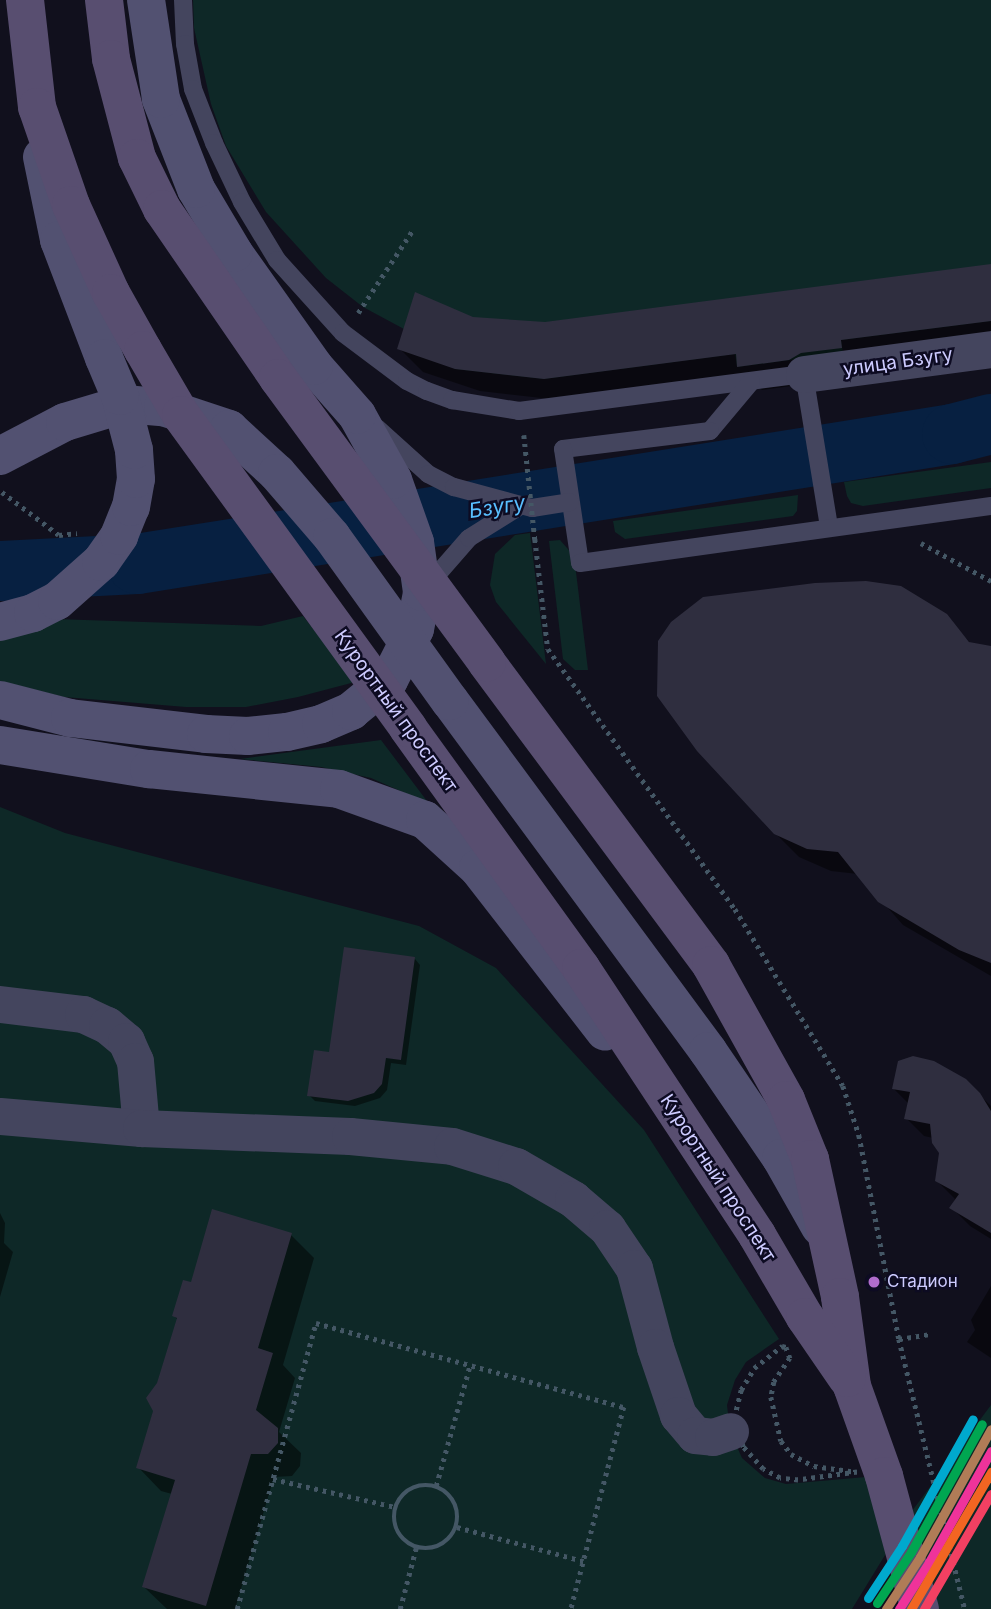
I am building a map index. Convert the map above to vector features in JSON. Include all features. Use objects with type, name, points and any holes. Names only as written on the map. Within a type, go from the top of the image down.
[{"type":"main road","name":"Курортный проспект","points":[[25,0],[37,107],[71,205],[111,293],[181,415],[581,968],[852,1386]]},
{"type":"main road","name":"Курортный проспект","points":[[104,0],[111,59],[137,158],[170,220],[278,378],[487,663],[649,877],[711,965],[749,1028],[786,1100],[810,1159],[840,1297],[852,1386],[884,1476],[920,1609]]},
{"type":"main road","points":[[0,700],[70,718],[206,734],[261,735],[321,724],[351,711],[389,680],[415,629],[422,592],[415,542],[393,480],[357,415],[298,344],[234,253],[196,189],[161,99],[146,0]]},
{"type":"main road","points":[[0,622],[33,613],[57,601],[101,562],[120,536],[131,508],[136,479],[134,450],[120,396],[59,240],[44,174],[37,107]]},
{"type":"main road","points":[[0,456],[65,422],[125,404],[163,407],[229,429],[277,473],[332,537],[708,1051],[781,1158],[826,1238]]},
{"type":"main road","points":[[0,745],[149,769],[340,789],[425,820],[478,868],[716,1175]]},
{"type":"street","name":"улица Бзугу","points":[[804,374],[991,349]]},
{"type":"street","points":[[0,1004],[83,1014],[107,1025],[126,1041],[135,1061],[141,1128]]},
{"type":"street","points":[[0,1116],[141,1128],[350,1136],[452,1146],[516,1166],[573,1199],[607,1228],[634,1268],[655,1347],[678,1415],[695,1435],[713,1437],[730,1431]]},
{"type":"lane","points":[[183,0],[185,44],[193,89],[214,143],[242,202],[277,260],[343,333],[407,381],[427,391],[452,400],[519,411],[804,374],[830,527]]},
{"type":"lane","points":[[751,382],[710,431],[563,449],[580,563],[991,506]]},
{"type":"lane","points":[[357,415],[381,430],[428,474],[454,487],[526,507],[570,502]]},
{"type":"lane","points":[[422,592],[469,538],[526,507]]},
{"type":"path","points":[[343,333],[412,231]]},
{"type":"path","points":[[524,435],[526,507],[535,538],[548,649],[735,909],[843,1086],[859,1135],[899,1339],[965,1609]]},
{"type":"path","points":[[877,520],[991,581]]},
{"type":"path","points":[[237,1609],[316,1323],[624,1407],[571,1609]]},
{"type":"path","points":[[899,1339],[930,1334]]},
{"type":"path","points":[[782,1346],[786,1347],[790,1358],[774,1382],[771,1397],[775,1420],[781,1441],[790,1454],[814,1466],[857,1472],[798,1480],[780,1478],[763,1469],[743,1447],[734,1418],[741,1390],[754,1368],[782,1346]]},
{"type":"path","points":[[436,1486],[470,1365]]},
{"type":"path","points":[[273,1479],[395,1507]]},
{"type":"path","points":[[419,1485],[436,1486],[450,1495],[458,1510],[457,1527],[447,1541],[433,1549],[416,1548],[402,1539],[394,1524],[395,1507],[404,1493],[419,1485]]},
{"type":"path","points":[[457,1527],[583,1561]]},
{"type":"path","points":[[400,1609],[416,1548]]},
{"type":"green space","points":[[193,0],[991,0],[991,321],[841,340],[843,353],[737,367],[735,354],[544,379],[455,369],[404,329],[363,307],[326,278],[266,212],[226,146],[211,104],[194,28]]},
{"type":"green space","points":[[991,462],[991,488],[863,506],[851,503],[844,482]]},
{"type":"green space","points":[[798,495],[797,511],[793,516],[625,539],[615,532],[613,521]]},
{"type":"green space","points":[[530,533],[546,664],[496,602],[490,585],[495,554],[515,535]]},
{"type":"green space","points":[[560,540],[574,556],[588,670],[575,670],[563,659],[549,541]]},
{"type":"green space","points":[[303,616],[355,682],[246,707],[186,707],[64,697],[0,681],[0,636],[55,619],[261,626]]},
{"type":"green space","points":[[381,740],[436,813],[414,797],[371,778],[321,767],[240,759]]},
{"type":"green space","points":[[0,807],[65,833],[419,926],[496,968],[644,1130],[779,1339],[746,1362],[735,1380],[727,1405],[730,1431],[742,1458],[765,1478],[786,1484],[866,1477],[909,1515],[991,1405],[991,1609],[926,1609],[909,1516],[852,1609],[0,1609]]},
{"type":"building","points":[[991,264],[991,321],[841,340],[842,348],[801,353],[789,360],[737,367],[736,354],[544,379],[455,369],[397,349],[415,292],[473,317],[545,322]]},
{"type":"building","points":[[866,581],[901,586],[947,614],[969,642],[991,646],[991,963],[959,950],[878,902],[838,852],[807,849],[774,834],[697,751],[657,696],[658,641],[671,622],[703,597],[815,583]]},
{"type":"building","points":[[344,947],[415,957],[401,1060],[386,1058],[382,1084],[374,1093],[348,1101],[307,1096],[314,1050],[329,1052]]},
{"type":"building","points":[[913,1056],[934,1061],[966,1079],[980,1093],[991,1111],[991,1233],[949,1208],[959,1194],[935,1181],[939,1153],[932,1143],[930,1124],[904,1119],[910,1092],[892,1089],[898,1061]]},
{"type":"building","points":[[212,1209],[292,1233],[258,1348],[273,1353],[256,1410],[278,1428],[278,1443],[268,1454],[251,1454],[206,1606],[142,1587],[175,1480],[136,1468],[153,1411],[146,1398],[157,1383],[177,1318],[172,1316],[183,1280],[191,1282]]},
{"type":"waterway","name":"Бзугу","points":[[0,571],[137,564],[952,434],[991,424]]},
{"type":"transit line","points":[[868,1598],[902,1546],[973,1419]]},
{"type":"transit line","points":[[877,1603],[911,1552],[982,1424]]},
{"type":"transit line","points":[[886,1609],[920,1557],[991,1429]]},
{"type":"transit line","points":[[899,1609],[929,1562],[991,1451]]},
{"type":"transit line","points":[[911,1609],[991,1472]]},
{"type":"transit line","points":[[924,1609],[991,1494]]},
{"type":"place","name":"Стадион","points":[[874,1282]]}]
